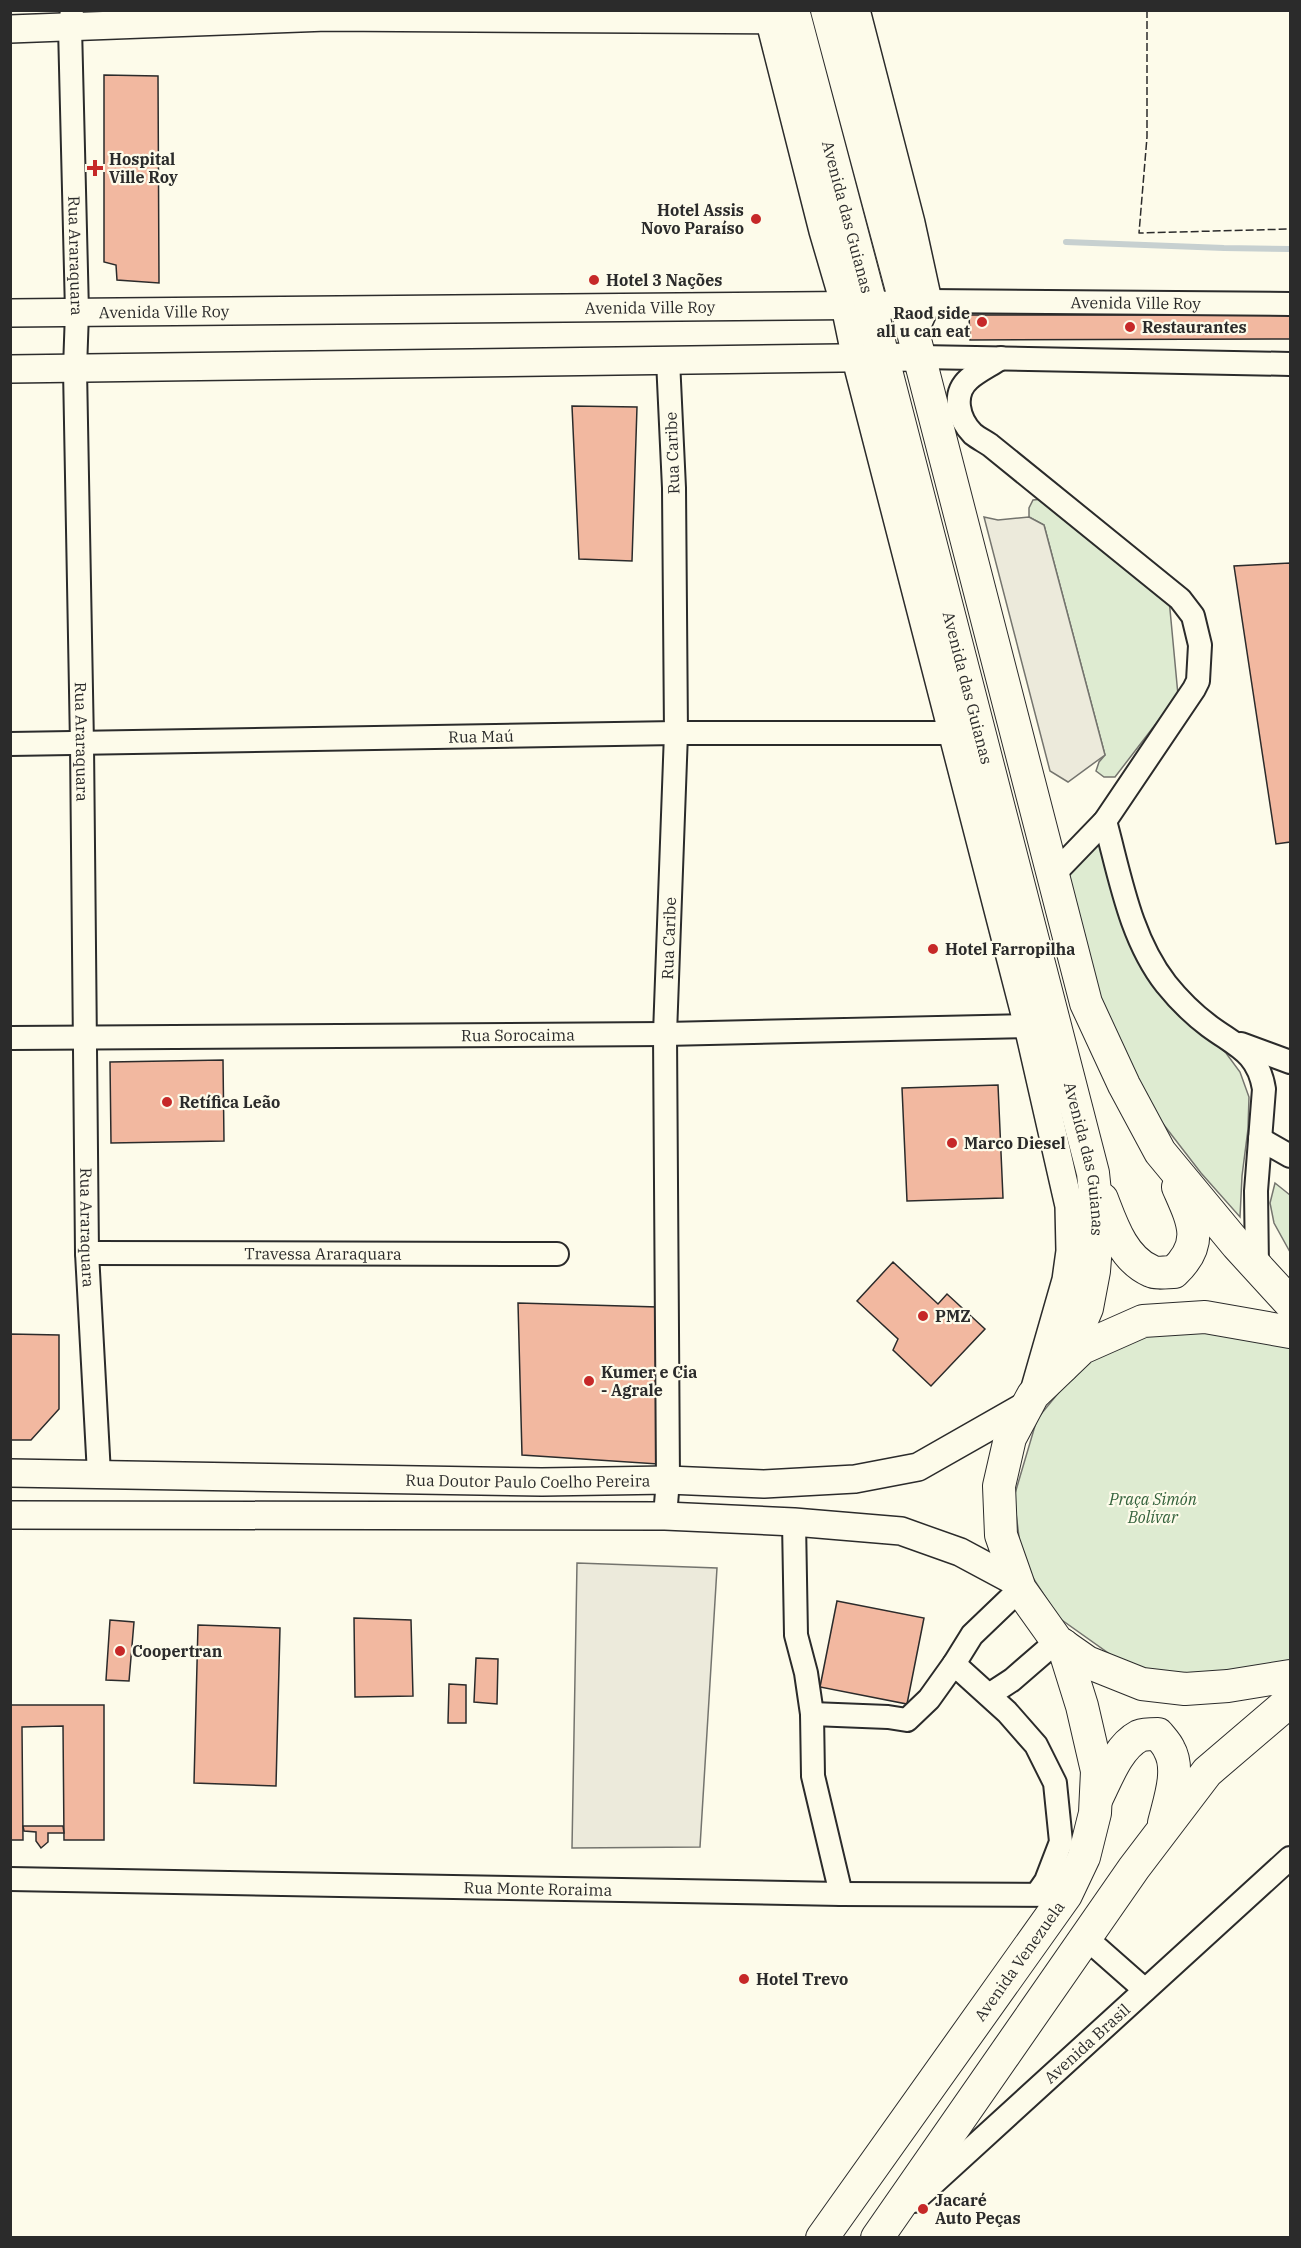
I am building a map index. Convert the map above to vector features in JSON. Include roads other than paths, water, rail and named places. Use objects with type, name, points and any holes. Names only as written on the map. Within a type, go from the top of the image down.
[{"type":"highway","name":"Avenida das Guianas","points":[[827,10],[917,324],[1052,876],[1086,1004],[1124,1085],[1160,1152],[1237,1245],[1290,1303]]},
{"type":"highway","name":"Avenida das Guianas","points":[[781,15],[870,359],[1093,1173],[1098,1221],[1094,1271],[1087,1308],[1054,1359]]},
{"type":"highway","points":[[1093,1173],[1111,1221],[1122,1244],[1134,1260],[1152,1272],[1174,1272],[1186,1260],[1195,1239],[1192,1217],[1160,1152]]},
{"type":"highway","points":[[1290,1332],[1205,1317],[1143,1321],[1054,1359],[1010,1438],[999,1486],[1001,1534],[1018,1586],[1060,1643],[1087,1662],[1142,1684],[1196,1688],[1228,1686],[1290,1676]]},
{"type":"highway","name":"Avenida Venezuela","points":[[822,2238],[1052,1895],[1084,1857],[1095,1803],[1097,1771],[1082,1706],[1060,1643]]},
{"type":"highway","points":[[880,2233],[1086,1938],[1207,1772],[1290,1701]]},
{"type":"highway","points":[[1095,1803],[1110,1770],[1127,1747],[1140,1736],[1158,1734],[1171,1750],[1174,1770],[1161,1833]]},
{"type":"main road","name":"Avenida das Guianas","points":[[856,10],[911,223],[917,324]]},
{"type":"main road","points":[[10,29],[71,19],[327,14],[781,15]]},
{"type":"main road","name":"Avenida Ville Roy","points":[[10,313],[858,306],[917,324]]},
{"type":"main road","name":"Avenida Ville Roy","points":[[10,369],[870,359],[917,324]]},
{"type":"main road","name":"Avenida das Guianas","points":[[870,359],[952,733],[1028,1026],[1069,1206],[1070,1251],[1054,1359]]},
{"type":"main road","name":"Rua Doutor Paulo Coelho Pereira","points":[[10,1473],[542,1482],[668,1480],[775,1484],[855,1479],[918,1467],[1030,1400]]},
{"type":"main road","points":[[10,1515],[665,1516],[794,1522],[901,1531],[960,1552],[1018,1586]]},
{"type":"street","name":"Rua Araraquara","points":[[71,19],[77,312],[75,369],[82,744],[87,1252],[99,1474]]},
{"type":"street","name":"Avenida Ville Roy","points":[[917,324],[1290,304]]},
{"type":"street","name":"Avenida Ville Roy","points":[[917,324],[1001,358],[1290,364]]},
{"type":"street","points":[[1001,358],[971,377],[960,392],[958,403],[974,435],[990,444],[1180,599],[1193,616],[1200,645],[1198,681],[1194,689],[1105,821],[1052,876]]},
{"type":"street","name":"Rua Caribe","points":[[665,1516],[668,1480],[664,1034],[676,733],[674,488],[668,360]]},
{"type":"street","name":"Rua Maú","points":[[10,744],[676,733],[952,733]]},
{"type":"street","points":[[1105,821],[1139,940],[1152,963],[1166,984],[1186,1005],[1254,1060],[1261,1073],[1264,1089],[1256,1191],[1257,1267]]},
{"type":"street","name":"Rua Sorocaima","points":[[10,1038],[664,1034],[1028,1026]]},
{"type":"street","points":[[1232,1041],[1290,1062]]},
{"type":"street","points":[[1260,1139],[1290,1156]]},
{"type":"street","name":"Travessa Araraquara","points":[[87,1252],[557,1254]]},
{"type":"street","points":[[794,1522],[796,1635],[806,1673],[812,1714],[813,1776],[841,1894]]},
{"type":"street","points":[[812,1714],[907,1720],[929,1699],[972,1635],[1018,1586]]},
{"type":"street","points":[[989,1695],[1060,1643]]},
{"type":"street","points":[[954,1664],[1007,1712],[1036,1745],[1055,1783],[1061,1842],[1046,1881],[1052,1895]]},
{"type":"street","name":"Avenida Brasil","points":[[880,2233],[1290,1858]]},
{"type":"street","name":"Rua Monte Roraima","points":[[10,1879],[841,1894],[1052,1895]]},
{"type":"street","points":[[1086,1938],[1145,1990]]},
{"type":"waterway","points":[[1066,242],[1290,249]]},
{"type":"place","name":"Hospital Ville Roy","points":[[95,168]]},
{"type":"place","name":"Hotel Assis Novo Paraíso","points":[[756,219]]},
{"type":"place","name":"Hotel 3 Nações","points":[[594,280]]},
{"type":"place","name":"Raod side all u can eat","points":[[982,322]]},
{"type":"place","name":"Restaurantes","points":[[1130,327]]},
{"type":"place","name":"Hotel Farropilha","points":[[933,949]]},
{"type":"place","name":"Retífica Leão","points":[[167,1102]]},
{"type":"place","name":"Marco Diesel","points":[[952,1143]]},
{"type":"place","name":"PMZ","points":[[923,1316]]},
{"type":"place","name":"Kumer e Cia - Agrale","points":[[589,1381]]},
{"type":"place","name":"Coopertran","points":[[120,1651]]},
{"type":"place","name":"Hotel Trevo","points":[[744,1979]]},
{"type":"place","name":"Jacaré Auto Peças","points":[[923,2209]]},
{"type":"park label","name":"Praça Simón Bolívar","points":[[1153,1508]]}]
